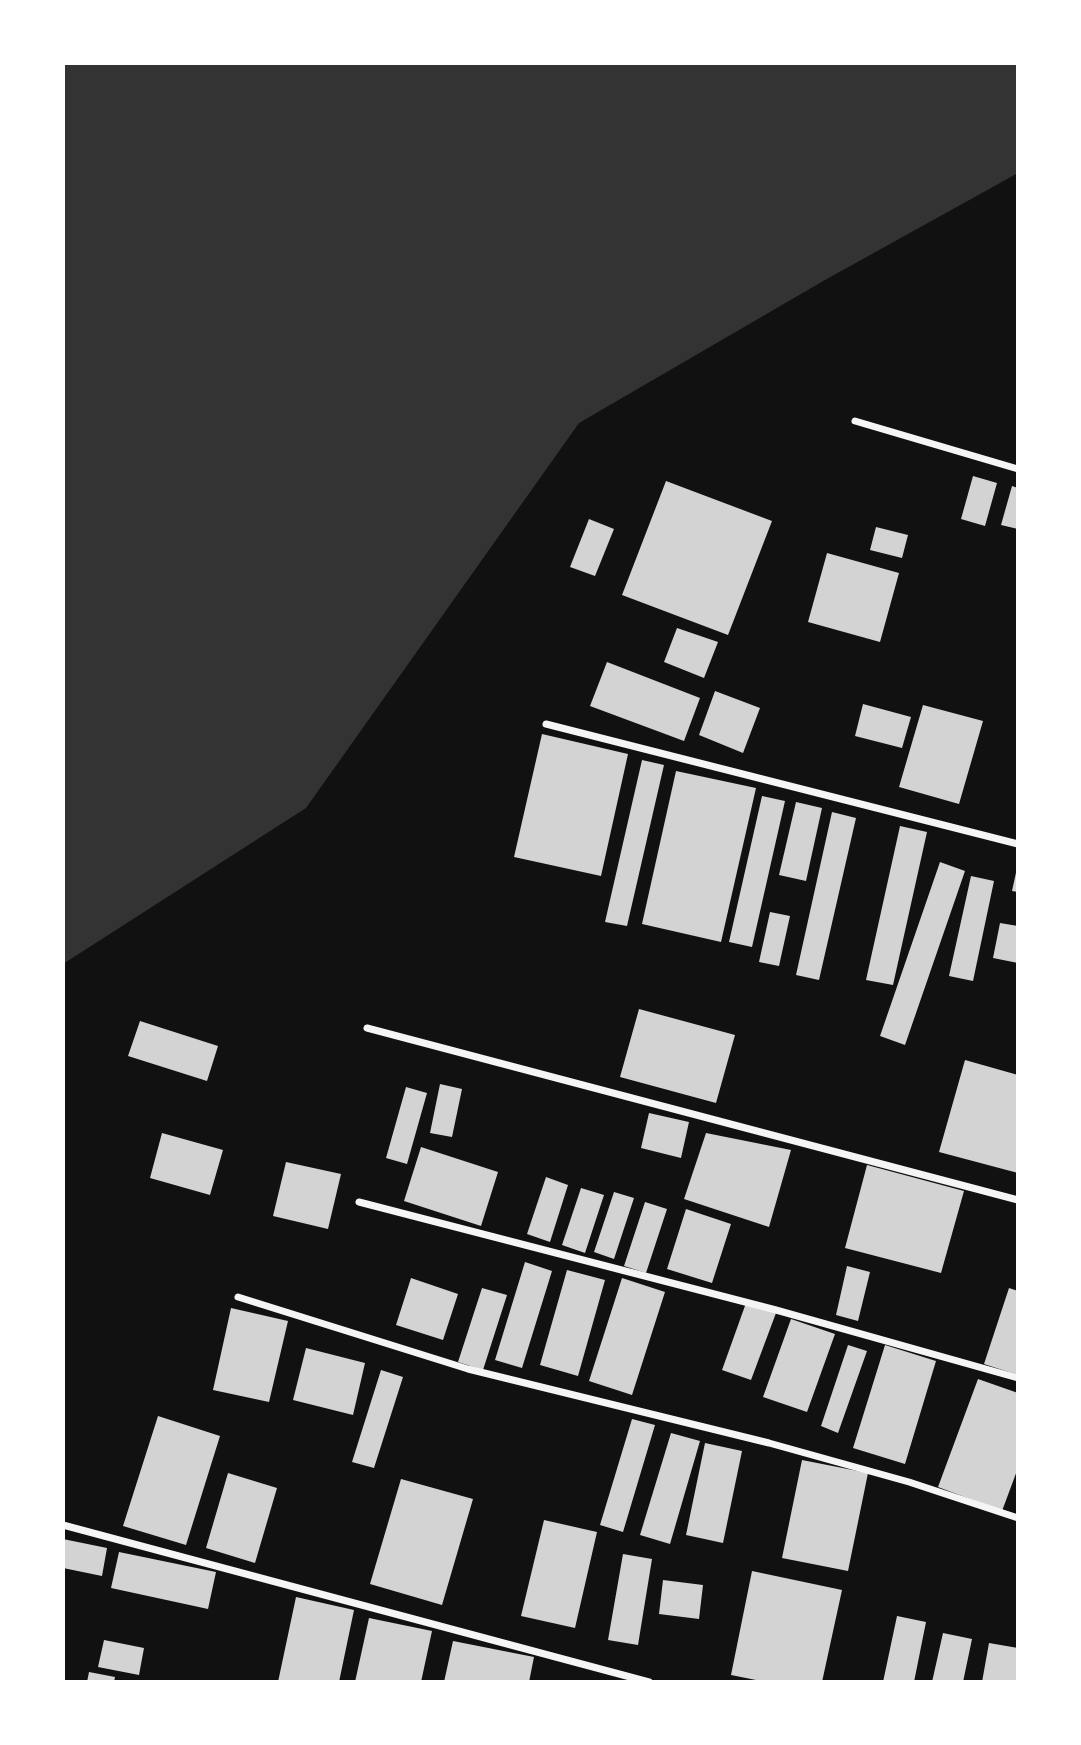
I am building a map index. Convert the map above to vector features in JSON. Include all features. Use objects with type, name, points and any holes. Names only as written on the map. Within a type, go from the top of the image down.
[{"type":"street","points":[[855,421],[1018,469]]},
{"type":"street","points":[[546,724],[1018,844]]},
{"type":"street","points":[[367,1028],[1018,1200]]},
{"type":"street","points":[[359,1202],[776,1310],[1018,1378]]},
{"type":"street","points":[[237,1297],[468,1369],[769,1443],[909,1482],[1018,1517]]},
{"type":"street","points":[[63,1525],[649,1682]]},
{"type":"shaded area","points":[[63,63],[1018,63],[1018,173],[825,280],[579,423],[306,808],[63,964]]},
{"type":"building","points":[[973,476],[997,483],[985,526],[961,519]]},
{"type":"building","points":[[666,481],[772,521],[728,635],[622,595]]},
{"type":"building","points":[[1012,486],[1018,488],[1018,529],[1001,525]]},
{"type":"building","points":[[589,519],[614,529],[595,576],[570,567]]},
{"type":"building","points":[[876,527],[908,535],[902,558],[870,550]]},
{"type":"building","points":[[827,553],[899,573],[880,642],[808,622]]},
{"type":"building","points":[[677,628],[718,642],[704,678],[664,662]]},
{"type":"building","points":[[607,662],[700,698],[684,741],[590,706]]},
{"type":"building","points":[[715,691],[760,708],[743,753],[699,735]]},
{"type":"building","points":[[863,704],[911,717],[902,748],[855,736]]},
{"type":"building","points":[[923,705],[983,721],[959,804],[899,787]]},
{"type":"building","points":[[542,734],[628,754],[601,876],[514,857]]},
{"type":"building","points":[[642,760],[664,765],[627,926],[605,922]]},
{"type":"building","points":[[676,771],[756,788],[721,942],[642,924]]},
{"type":"building","points":[[762,796],[785,801],[752,947],[729,942]]},
{"type":"building","points":[[796,802],[822,808],[806,881],[779,875]]},
{"type":"building","points":[[832,812],[856,818],[819,980],[796,975]]},
{"type":"building","points":[[900,826],[927,832],[893,985],[866,980]]},
{"type":"building","points":[[940,862],[965,871],[905,1045],[880,1036]]},
{"type":"building","points":[[1018,868],[1018,892],[1012,891]]},
{"type":"building","points":[[971,876],[994,881],[973,981],[949,976]]},
{"type":"building","points":[[770,912],[790,916],[779,966],[759,962]]},
{"type":"building","points":[[1000,923],[1018,926],[1018,963],[993,958]]},
{"type":"building","points":[[639,1009],[735,1035],[716,1103],[620,1077]]},
{"type":"building","points":[[140,1021],[218,1046],[207,1081],[128,1056]]},
{"type":"building","points":[[965,1060],[1018,1075],[1018,1173],[939,1152]]},
{"type":"building","points":[[440,1084],[462,1089],[452,1137],[430,1133]]},
{"type":"building","points":[[406,1087],[427,1093],[407,1164],[386,1158]]},
{"type":"building","points":[[649,1113],[689,1122],[681,1158],[641,1148]]},
{"type":"building","points":[[162,1133],[223,1150],[210,1195],[150,1178]]},
{"type":"building","points":[[706,1133],[791,1150],[769,1227],[684,1199]]},
{"type":"building","points":[[421,1147],[498,1172],[481,1226],[404,1201]]},
{"type":"building","points":[[286,1162],[341,1174],[328,1229],[273,1216]]},
{"type":"building","points":[[867,1165],[964,1191],[941,1273],[845,1248]]},
{"type":"building","points":[[546,1177],[568,1185],[550,1242],[527,1234]]},
{"type":"building","points":[[581,1188],[604,1195],[585,1253],[562,1245]]},
{"type":"building","points":[[614,1192],[634,1198],[614,1259],[594,1252]]},
{"type":"building","points":[[645,1202],[667,1209],[646,1273],[624,1266]]},
{"type":"building","points":[[686,1209],[731,1224],[712,1283],[667,1269]]},
{"type":"building","points":[[525,1262],[552,1271],[522,1368],[495,1360]]},
{"type":"building","points":[[847,1266],[870,1272],[858,1321],[836,1315]]},
{"type":"building","points":[[567,1270],[605,1280],[578,1376],[540,1365]]},
{"type":"building","points":[[411,1278],[458,1294],[443,1340],[396,1325]]},
{"type":"building","points":[[622,1278],[665,1292],[632,1395],[589,1381]]},
{"type":"building","points":[[482,1288],[507,1295],[483,1370],[458,1362]]},
{"type":"building","points":[[1009,1288],[1018,1291],[1018,1375],[984,1364]]},
{"type":"building","points":[[746,1303],[776,1313],[751,1380],[722,1370]]},
{"type":"building","points":[[231,1308],[288,1321],[269,1402],[213,1390]]},
{"type":"building","points":[[791,1319],[835,1334],[807,1412],[763,1397]]},
{"type":"building","points":[[848,1345],[867,1351],[838,1433],[821,1426]]},
{"type":"building","points":[[885,1345],[936,1361],[905,1464],[853,1448]]},
{"type":"building","points":[[306,1348],[365,1363],[353,1415],[293,1400]]},
{"type":"building","points":[[381,1370],[403,1377],[374,1468],[352,1462]]},
{"type":"building","points":[[978,1379],[1018,1393],[1018,1468],[1002,1511],[938,1487]]},
{"type":"building","points":[[158,1416],[220,1436],[186,1545],[123,1526]]},
{"type":"building","points":[[632,1419],[655,1425],[623,1532],[600,1525]]},
{"type":"building","points":[[671,1433],[700,1441],[670,1544],[640,1535]]},
{"type":"building","points":[[705,1443],[742,1451],[723,1543],[686,1535]]},
{"type":"building","points":[[802,1460],[868,1473],[848,1571],[782,1558]]},
{"type":"building","points":[[228,1473],[277,1488],[255,1563],[206,1548]]},
{"type":"building","points":[[401,1479],[473,1499],[442,1605],[370,1584]]},
{"type":"building","points":[[544,1520],[597,1532],[575,1628],[521,1616]]},
{"type":"building","points":[[63,1539],[107,1548],[102,1576],[63,1568]]},
{"type":"building","points":[[119,1552],[216,1572],[208,1609],[111,1588]]},
{"type":"building","points":[[623,1554],[652,1559],[638,1645],[608,1640]]},
{"type":"building","points":[[752,1571],[842,1590],[822,1682],[766,1682],[731,1675]]},
{"type":"building","points":[[663,1580],[703,1585],[699,1619],[659,1614]]},
{"type":"building","points":[[296,1597],[354,1610],[339,1682],[278,1682]]},
{"type":"building","points":[[897,1616],[926,1622],[914,1682],[883,1682]]},
{"type":"building","points":[[369,1618],[432,1631],[421,1682],[355,1682]]},
{"type":"building","points":[[943,1633],[972,1639],[963,1682],[932,1682]]},
{"type":"building","points":[[104,1640],[144,1648],[139,1675],[98,1667]]},
{"type":"building","points":[[453,1641],[534,1657],[529,1682],[444,1682]]},
{"type":"building","points":[[989,1643],[1018,1648],[1018,1682],[982,1682]]},
{"type":"building","points":[[89,1672],[115,1677],[114,1682],[87,1682]]}]
